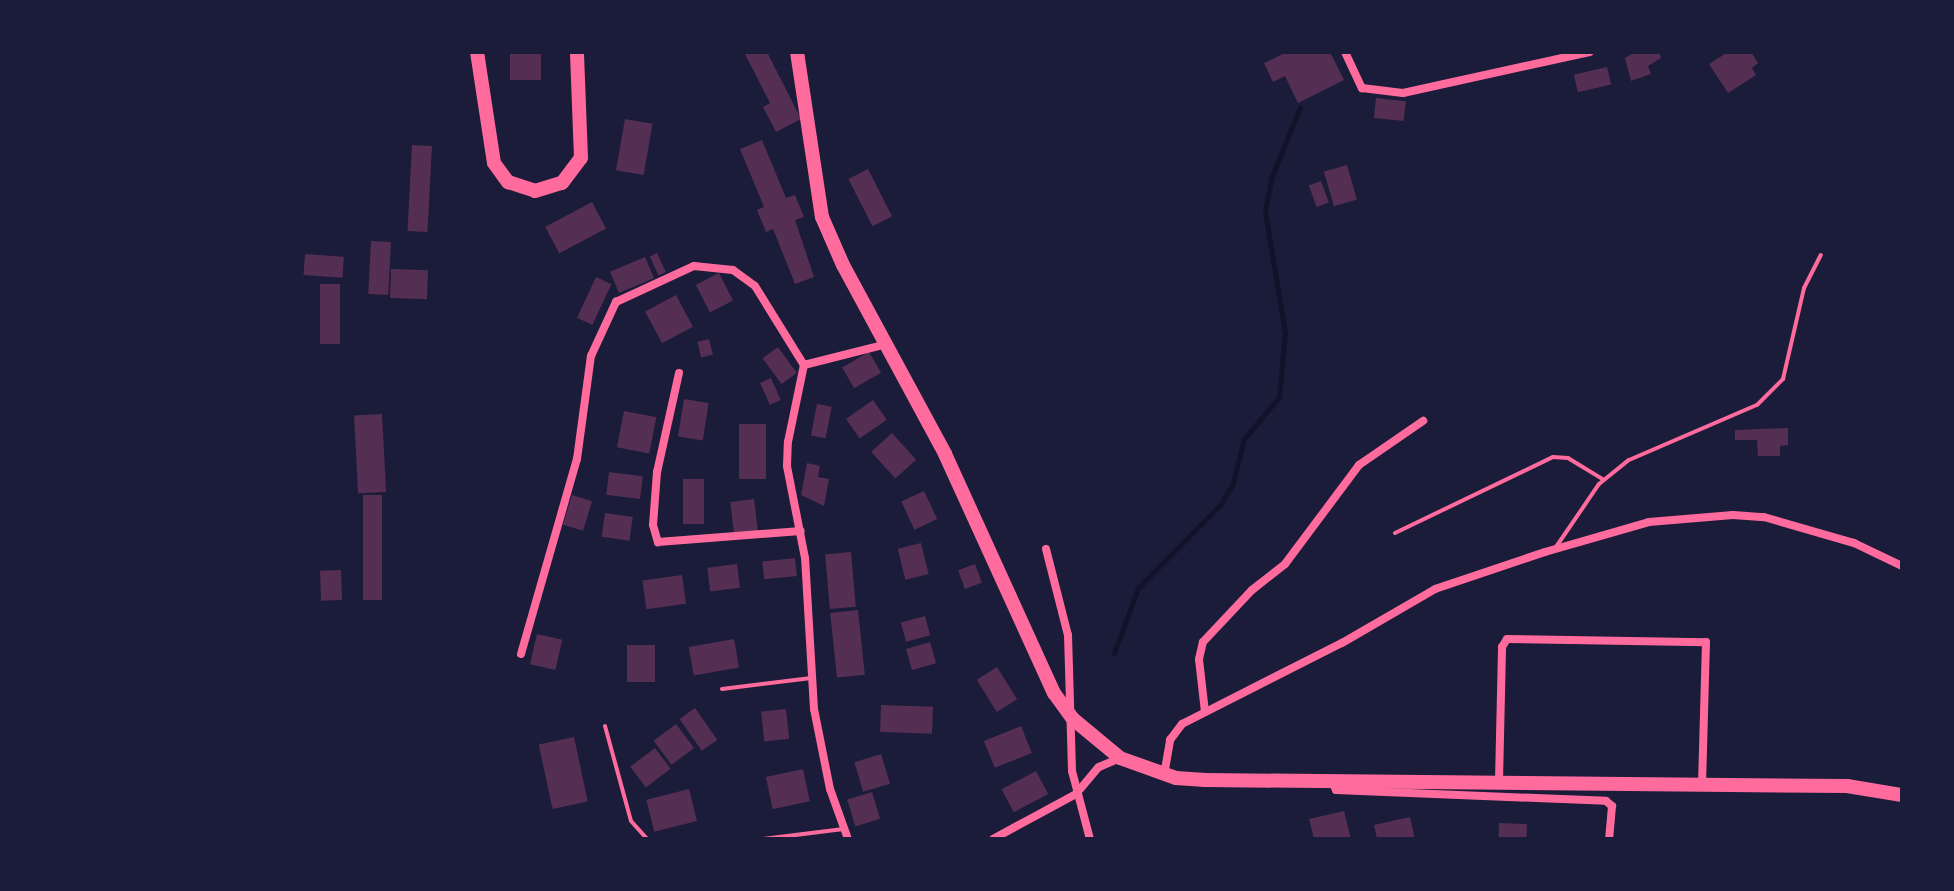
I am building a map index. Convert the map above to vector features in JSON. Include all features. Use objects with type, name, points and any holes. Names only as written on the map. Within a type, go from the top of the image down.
[{"type":"main road","points":[[477,52],[494,163],[508,182],[535,191],[562,183],[581,158],[577,52]]},
{"type":"main road","points":[[797,52],[822,217],[945,454],[1054,693],[1073,719],[1120,758],[1164,775],[1205,780],[1847,786],[1902,795]]},
{"type":"street","points":[[1345,52],[1362,88],[1403,93],[1590,52]]},
{"type":"street","points":[[521,654],[577,459],[591,356],[616,302],[694,266],[733,270],[755,286],[804,365],[787,466],[801,531],[811,678],[830,789],[848,839]]},
{"type":"street","points":[[804,365],[887,344]]},
{"type":"street","points":[[679,373],[657,472],[653,525],[658,542],[801,531]]},
{"type":"street","points":[[1205,712],[1199,659],[1203,642],[1252,590],[1285,564],[1359,465],[1423,421]]},
{"type":"street","points":[[1164,775],[1170,740],[1182,724],[1342,643],[1435,589],[1649,522],[1733,515],[1764,517],[1854,543],[1902,566]]},
{"type":"street","points":[[1046,549],[1063,603],[1076,794],[1090,839]]},
{"type":"street","points":[[1499,781],[1502,647],[1507,639],[1706,642],[1702,784]]},
{"type":"street","points":[[993,839],[1076,794],[1099,767],[1120,758]]},
{"type":"street","points":[[1331,779],[1336,790],[1606,801],[1612,806],[1609,839]]},
{"type":"lane","points":[[1555,549],[1604,480],[1629,460],[1757,405],[1783,379],[1804,288],[1821,255]]},
{"type":"lane","points":[[1395,533],[1553,457],[1568,458],[1604,480]]},
{"type":"lane","points":[[722,689],[811,678]]},
{"type":"lane","points":[[605,726],[631,821],[647,839]]},
{"type":"lane","points":[[763,839],[845,829]]},
{"type":"building","points":[[510,52],[541,52],[541,80],[510,80]]},
{"type":"building","points":[[744,52],[767,52],[801,119],[776,132],[763,107],[770,103]]},
{"type":"building","points":[[1287,52],[1330,52],[1344,80],[1298,103],[1285,76],[1273,82],[1264,63]]},
{"type":"building","points":[[1635,52],[1659,52],[1661,58],[1648,66],[1651,74],[1631,81],[1625,58]]},
{"type":"building","points":[[1728,52],[1751,52],[1758,63],[1752,68],[1756,75],[1728,93],[1709,64]]},
{"type":"building","points":[[1607,67],[1611,85],[1578,92],[1574,75]]},
{"type":"building","points":[[1376,98],[1406,101],[1404,121],[1374,118]]},
{"type":"building","points":[[625,119],[653,124],[644,175],[616,170]]},
{"type":"building","points":[[762,140],[786,198],[795,195],[804,217],[795,220],[814,277],[795,284],[773,229],[766,232],[757,210],[764,207],[740,149]]},
{"type":"building","points":[[412,145],[432,146],[427,232],[407,231]]},
{"type":"building","points":[[1347,165],[1357,200],[1334,206],[1324,172]]},
{"type":"building","points":[[868,169],[892,216],[872,226],[848,179]]},
{"type":"building","points":[[1321,181],[1329,203],[1317,207],[1309,185]]},
{"type":"building","points":[[592,202],[606,228],[559,253],[545,227]]},
{"type":"building","points":[[371,241],[391,242],[388,295],[368,294]]},
{"type":"building","points":[[657,253],[666,272],[659,275],[650,256]]},
{"type":"building","points":[[305,254],[344,257],[342,278],[304,275]]},
{"type":"building","points":[[645,257],[654,278],[619,293],[610,272]]},
{"type":"building","points":[[391,269],[428,270],[427,299],[390,298]]},
{"type":"building","points":[[719,273],[733,301],[710,312],[696,285]]},
{"type":"building","points":[[596,277],[611,284],[592,325],[577,318]]},
{"type":"building","points":[[320,284],[340,284],[340,344],[320,344]]},
{"type":"building","points":[[676,295],[693,327],[662,343],[645,311]]},
{"type":"building","points":[[709,339],[713,355],[701,357],[697,342]]},
{"type":"building","points":[[778,347],[797,373],[781,384],[763,358]]},
{"type":"building","points":[[869,352],[881,373],[854,388],[842,368]]},
{"type":"building","points":[[771,378],[781,400],[770,405],[760,383]]},
{"type":"building","points":[[684,399],[709,403],[703,440],[678,437]]},
{"type":"building","points":[[873,400],[887,420],[860,439],[846,419]]},
{"type":"building","points":[[817,404],[832,407],[826,438],[811,435]]},
{"type":"building","points":[[624,411],[656,417],[649,454],[617,447]]},
{"type":"building","points":[[382,414],[386,492],[358,493],[354,415]]},
{"type":"building","points":[[739,424],[766,424],[766,479],[739,479]]},
{"type":"building","points":[[1788,428],[1788,445],[1780,446],[1780,456],[1758,456],[1757,440],[1735,440],[1735,430]]},
{"type":"building","points":[[892,433],[916,460],[895,478],[871,452]]},
{"type":"building","points":[[807,463],[820,466],[818,477],[829,479],[824,506],[801,495]]},
{"type":"building","points":[[609,472],[643,476],[640,499],[606,495]]},
{"type":"building","points":[[683,479],[704,479],[704,524],[683,524]]},
{"type":"building","points":[[924,491],[937,519],[914,530],[901,502]]},
{"type":"building","points":[[363,495],[382,495],[382,600],[363,600]]},
{"type":"building","points":[[572,495],[592,501],[583,531],[563,525]]},
{"type":"building","points":[[754,499],[758,531],[734,534],[730,502]]},
{"type":"building","points":[[605,513],[633,517],[629,541],[602,537]]},
{"type":"building","points":[[921,543],[929,574],[905,580],[898,549]]},
{"type":"building","points":[[851,552],[856,607],[830,609],[825,554]]},
{"type":"building","points":[[795,558],[797,576],[764,579],[762,561]]},
{"type":"building","points":[[737,564],[740,588],[710,591],[707,568]]},
{"type":"building","points":[[975,564],[982,583],[965,589],[958,570]]},
{"type":"building","points":[[341,570],[342,600],[321,601],[320,571]]},
{"type":"building","points":[[682,575],[686,604],[646,609],[642,581]]},
{"type":"building","points":[[858,610],[865,675],[837,678],[830,613]]},
{"type":"building","points":[[925,616],[930,635],[906,642],[901,622]]},
{"type":"building","points":[[537,634],[562,640],[555,670],[530,664]]},
{"type":"building","points":[[734,639],[739,668],[694,676],[689,647]]},
{"type":"building","points":[[930,642],[936,663],[912,670],[906,649]]},
{"type":"building","points":[[627,645],[655,645],[655,682],[627,682]]},
{"type":"building","points":[[997,667],[1017,699],[997,712],[977,680]]},
{"type":"building","points":[[881,705],[933,707],[932,734],[880,732]]},
{"type":"building","points":[[695,708],[717,740],[702,751],[679,719]]},
{"type":"building","points":[[786,709],[789,739],[764,741],[761,712]]},
{"type":"building","points":[[676,724],[694,748],[672,765],[654,741]]},
{"type":"building","points":[[1021,726],[1032,753],[995,768],[984,741]]},
{"type":"building","points":[[574,737],[588,802],[553,809],[539,744]]},
{"type":"building","points":[[655,748],[671,769],[646,787],[630,767]]},
{"type":"building","points":[[881,754],[890,784],[863,792],[854,762]]},
{"type":"building","points":[[803,769],[810,801],[773,809],[766,777]]},
{"type":"building","points":[[1036,771],[1048,794],[1014,812],[1002,789]]},
{"type":"building","points":[[689,789],[697,821],[654,832],[646,800]]},
{"type":"building","points":[[872,792],[880,819],[855,826],[847,800]]},
{"type":"building","points":[[1344,811],[1351,839],[1314,839],[1309,819]]},
{"type":"building","points":[[1410,817],[1415,839],[1377,839],[1374,825]]},
{"type":"building","points":[[1499,823],[1527,824],[1526,839],[1498,839]]},
{"type":"waterway","points":[[1114,653],[1138,588],[1220,505],[1233,483],[1244,439],[1279,397],[1285,333],[1265,211],[1272,176],[1300,107]]}]
